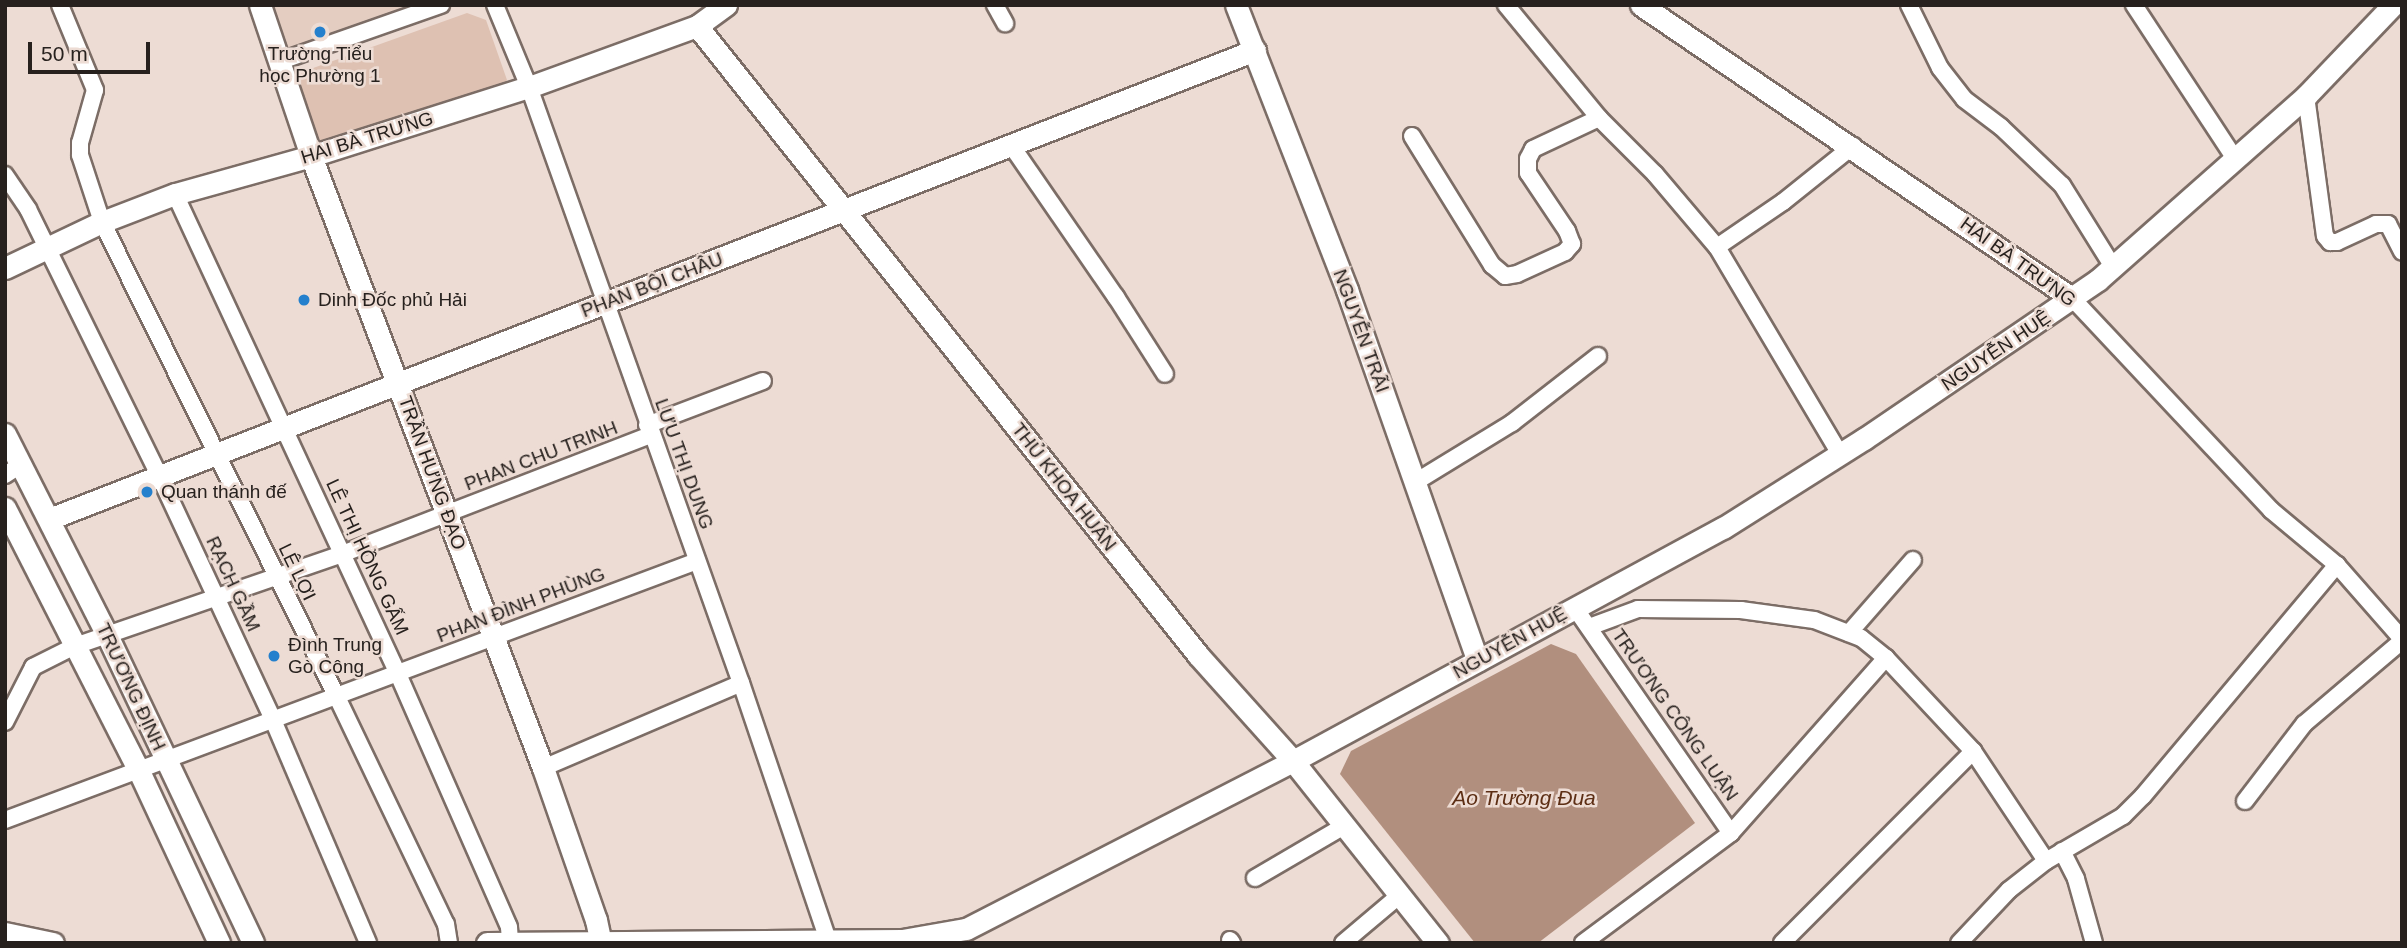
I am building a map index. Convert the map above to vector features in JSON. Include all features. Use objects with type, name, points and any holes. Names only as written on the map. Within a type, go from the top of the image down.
[{"type":"street","name":"LÊ LỢI","points":[[60,5],[95,90],[80,143],[80,155],[102,222],[337,697],[446,924],[449,943]]},
{"type":"street","name":"TRẦN HƯNG ĐẠO","points":[[260,5],[311,156],[543,768],[601,943]]},
{"type":"street","points":[[278,62],[441,5]]},
{"type":"street","name":"LƯU THỊ DUNG","points":[[495,5],[528,87],[697,561],[828,941]]},
{"type":"street","name":"HAI BÀ TRƯNG","points":[[5,268],[102,222],[175,194],[311,156],[528,87],[697,26],[726,5]]},
{"type":"street","points":[[995,5],[1005,23]]},
{"type":"street","name":"NGUYỄN TRÃI","points":[[1236,5],[1347,290],[1478,661]]},
{"type":"street","points":[[1506,5],[1599,118],[1655,174],[1717,247],[1840,454]]},
{"type":"street","name":"HAI BÀ TRƯNG","points":[[1641,5],[1853,146],[2073,299],[2270,510],[2337,565],[2402,640]]},
{"type":"street","points":[[1909,5],[1940,68],[1965,99],[2001,127],[2062,185],[2113,267]]},
{"type":"street","points":[[2134,5],[2236,160]]},
{"type":"street","name":"NGUYỄN HUỆ","points":[[487,943],[902,940],[970,936],[1723,528],[1840,454],[2073,299],[2113,267],[2306,96],[2393,5]]},
{"type":"street","name":"THỦ KHOA HUÂN","points":[[697,26],[1198,654],[1293,761],[1438,943]]},
{"type":"street","name":"PHAN BỘI CHÂU","points":[[49,519],[1255,50]]},
{"type":"street","points":[[2306,96],[2325,236],[2330,242],[2337,242],[2376,224],[2388,224],[2402,252]]},
{"type":"street","points":[[1412,136],[1492,265],[1505,276],[1517,274],[1565,252],[1572,244],[1567,231],[1528,173],[1528,159],[1533,149],[1599,118]]},
{"type":"street","points":[[1011,145],[1116,297],[1165,374]]},
{"type":"street","points":[[1717,247],[1783,202],[1853,146]]},
{"type":"street","name":"RẠCH GẦM","points":[[5,175],[47,248],[159,475],[273,720],[368,943]]},
{"type":"street","name":"LÊ THỊ HỒNG GẤM","points":[[175,194],[398,674],[509,927],[510,942]]},
{"type":"street","points":[[1415,483],[1513,423],[1598,355]]},
{"type":"street","name":"PHAN CHU TRINH","points":[[5,722],[33,667],[75,646],[447,515],[764,381]]},
{"type":"street","name":"TRƯƠNG ĐỊNH","points":[[5,434],[13,470],[49,519],[253,943]]},
{"type":"street","name":"TRƯƠNG ĐỊNH","points":[[5,508],[138,769],[219,943]]},
{"type":"street","points":[[1849,633],[1913,560]]},
{"type":"street","name":"PHAN ĐÌNH PHÙNG","points":[[5,820],[697,561]]},
{"type":"street","points":[[1959,943],[2009,890],[2046,861],[2123,816],[2143,796],[2337,565]]},
{"type":"street","name":"TRƯƠNG CÔNG LUẬN","points":[[1575,608],[1731,832],[1583,943]]},
{"type":"street","points":[[1589,627],[1638,609],[1677,608],[1789,616],[1814,620],[1849,633],[1886,657],[1973,751],[2046,861]]},
{"type":"street","points":[[2245,801],[2304,724],[2402,640]]},
{"type":"street","points":[[1731,832],[1886,657]]},
{"type":"street","points":[[543,768],[740,683]]},
{"type":"street","points":[[1782,943],[1973,751]]},
{"type":"street","points":[[1255,878],[1344,826]]},
{"type":"street","points":[[2062,851],[2076,879],[2094,943]]},
{"type":"street","points":[[1343,943],[1400,895]]},
{"type":"street","points":[[5,933],[53,943]]},
{"type":"shaded area","name":"Trường Tiểu học Phường 1","points":[[271,5],[434,5],[288,59]]},
{"type":"shaded area","points":[[467,13],[486,20],[507,80],[495,99],[326,150],[313,143],[295,85],[302,72]]},
{"type":"water","name":"Ao Trường Đua","points":[[1551,644],[1576,654],[1695,823],[1538,943],[1475,943],[1340,774],[1351,751]]},
{"type":"place","name":"Trường Tiểu học Phường 1","points":[[320,32]]},
{"type":"place","name":"Dinh Đốc phủ Hải","points":[[304,300]]},
{"type":"place","name":"Quan thánh đế","points":[[147,492]]},
{"type":"place","name":"Đình Trung Gò Công","points":[[274,656]]}]
